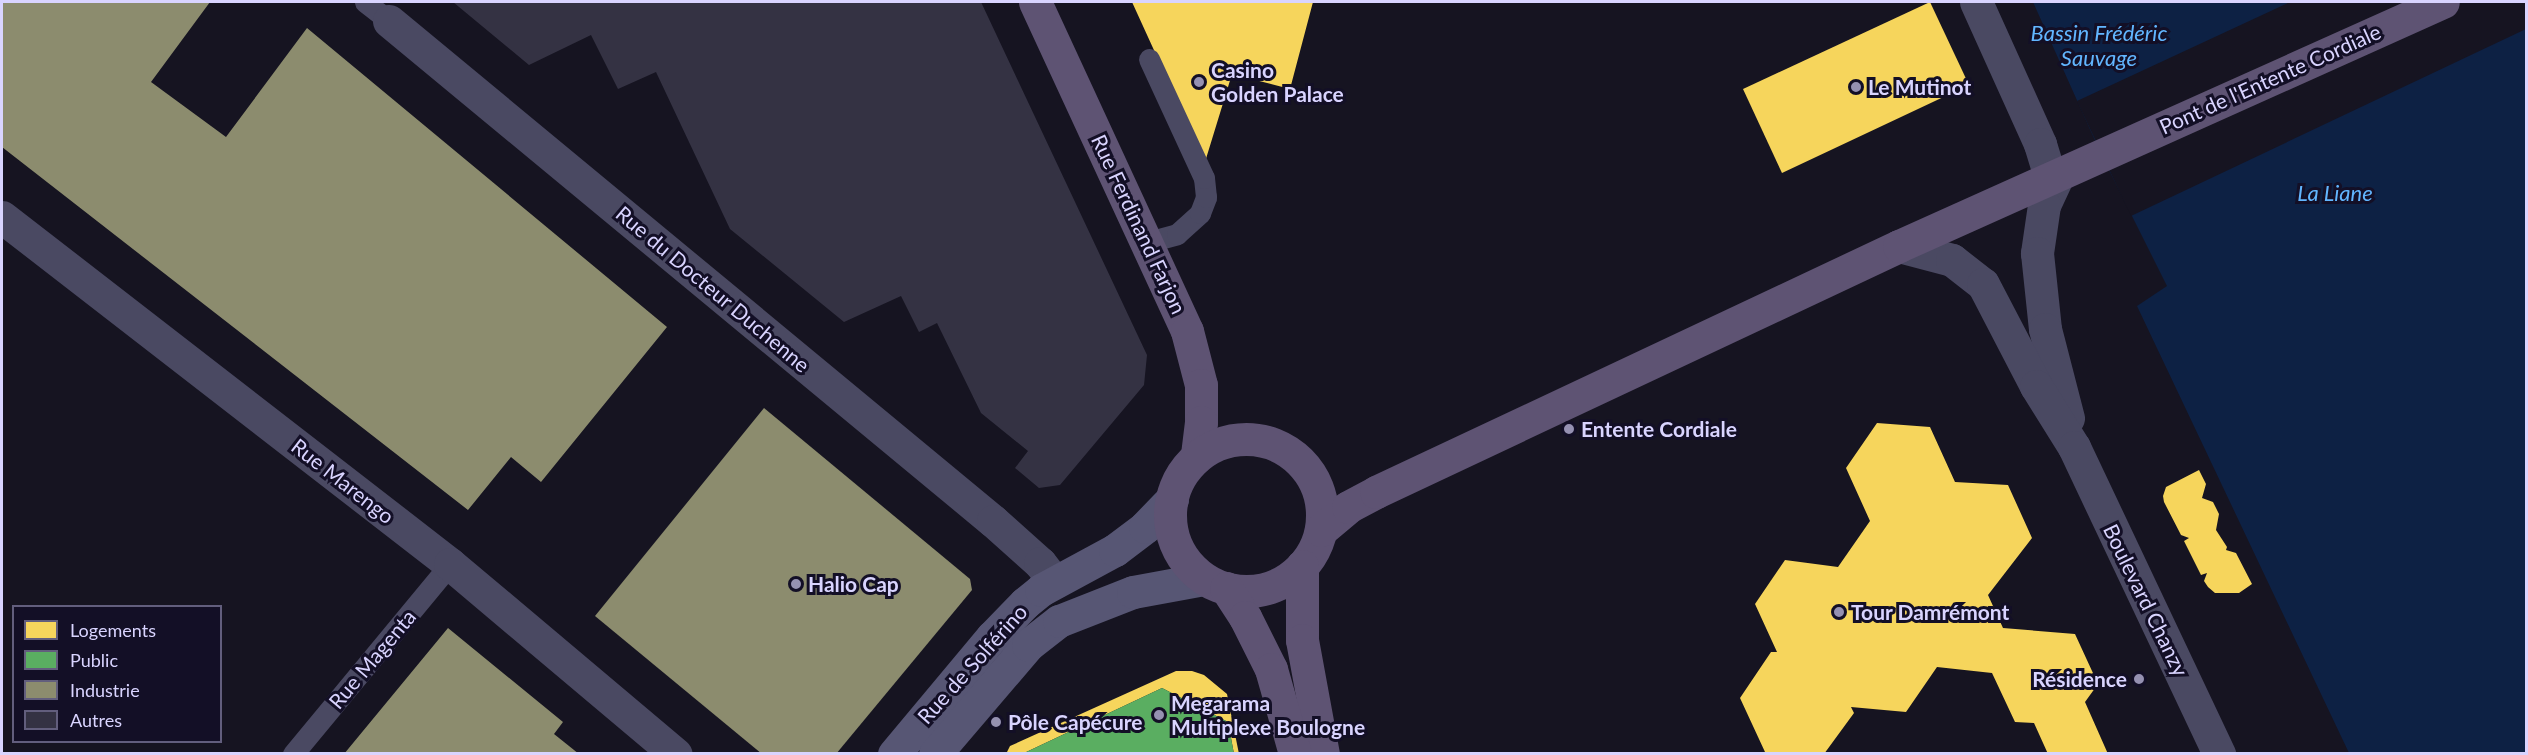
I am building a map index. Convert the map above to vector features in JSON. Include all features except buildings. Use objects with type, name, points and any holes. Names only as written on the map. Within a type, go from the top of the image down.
[{"type":"main road","name":"Rue Ferdinand Farjon","points":[[1035,2],[1148,242],[1187,331],[1198,368],[1202,403],[1197,457]]},
{"type":"main road","name":"Pont de l'Entente Cordiale","points":[[1321,530],[1348,507],[1376,492],[2055,174],[2442,2]]},
{"type":"main road","points":[[1215,584],[1249,591],[1273,586],[1302,566],[1314,549],[1321,530],[1322,506],[1315,484],[1302,465],[1285,450],[1263,442],[1240,440],[1217,446],[1197,457],[1181,476],[1172,499],[1170,522],[1176,544],[1187,564],[1215,584],[1245,617],[1271,669],[1295,753]]},
{"type":"main road","name":"Rue de Solférino","points":[[894,753],[1025,603],[1055,582],[1115,550],[1145,527],[1172,499]]},
{"type":"main road","points":[[1302,566],[1302,640],[1323,753]]},
{"type":"main road","name":"Rue de Solférino","points":[[935,753],[1028,645],[1059,621],[1133,592],[1215,584]]},
{"type":"street","points":[[1976,2],[2055,174]]},
{"type":"street","name":"Rue du Docteur Duchenne","points":[[377,11],[993,521],[1040,563],[1055,582]]},
{"type":"street","name":"Boulevard Chanzy","points":[[2055,174],[2041,221],[2037,253],[2038,279],[2045,329],[2074,447]]},
{"type":"street","name":"Rue Marengo","points":[[2,217],[450,564],[676,753]]},
{"type":"street","name":"Boulevard Chanzy","points":[[1899,246],[1952,260],[1983,284],[2036,386],[2074,447],[2218,753]]},
{"type":"lane","points":[[1148,242],[1177,234],[1200,213],[1206,197],[1204,178],[1149,59]]},
{"type":"lane","name":"Rue Magenta","points":[[293,753],[450,564]]},
{"type":"water","name":"La Liane","points":[[2033,2],[2526,2],[2526,753],[2349,753],[2137,306],[2167,286],[2101,154]]},
{"type":"pier","points":[[2290,2],[2526,2],[2526,29],[2131,216],[2077,101]]},
{"type":"place","name":"Casino Golden Palace","points":[[1199,82]]},
{"type":"place","name":"Le Mutinot","points":[[1856,87]]},
{"type":"place","name":"Entente Cordiale","points":[[1569,429]]},
{"type":"place","name":"Halio Cap","points":[[796,584]]},
{"type":"place","name":"Tour Damrémont","points":[[1839,612]]},
{"type":"place","name":"Résidence","points":[[2139,679]]},
{"type":"place","name":"Megarama Multiplexe Boulogne","points":[[1159,715]]},
{"type":"place","name":"Pôle Capécure","points":[[996,722]]},
{"type":"water label","name":"Bassin Frédéric Sauvage","points":[[2099,44]]}]
